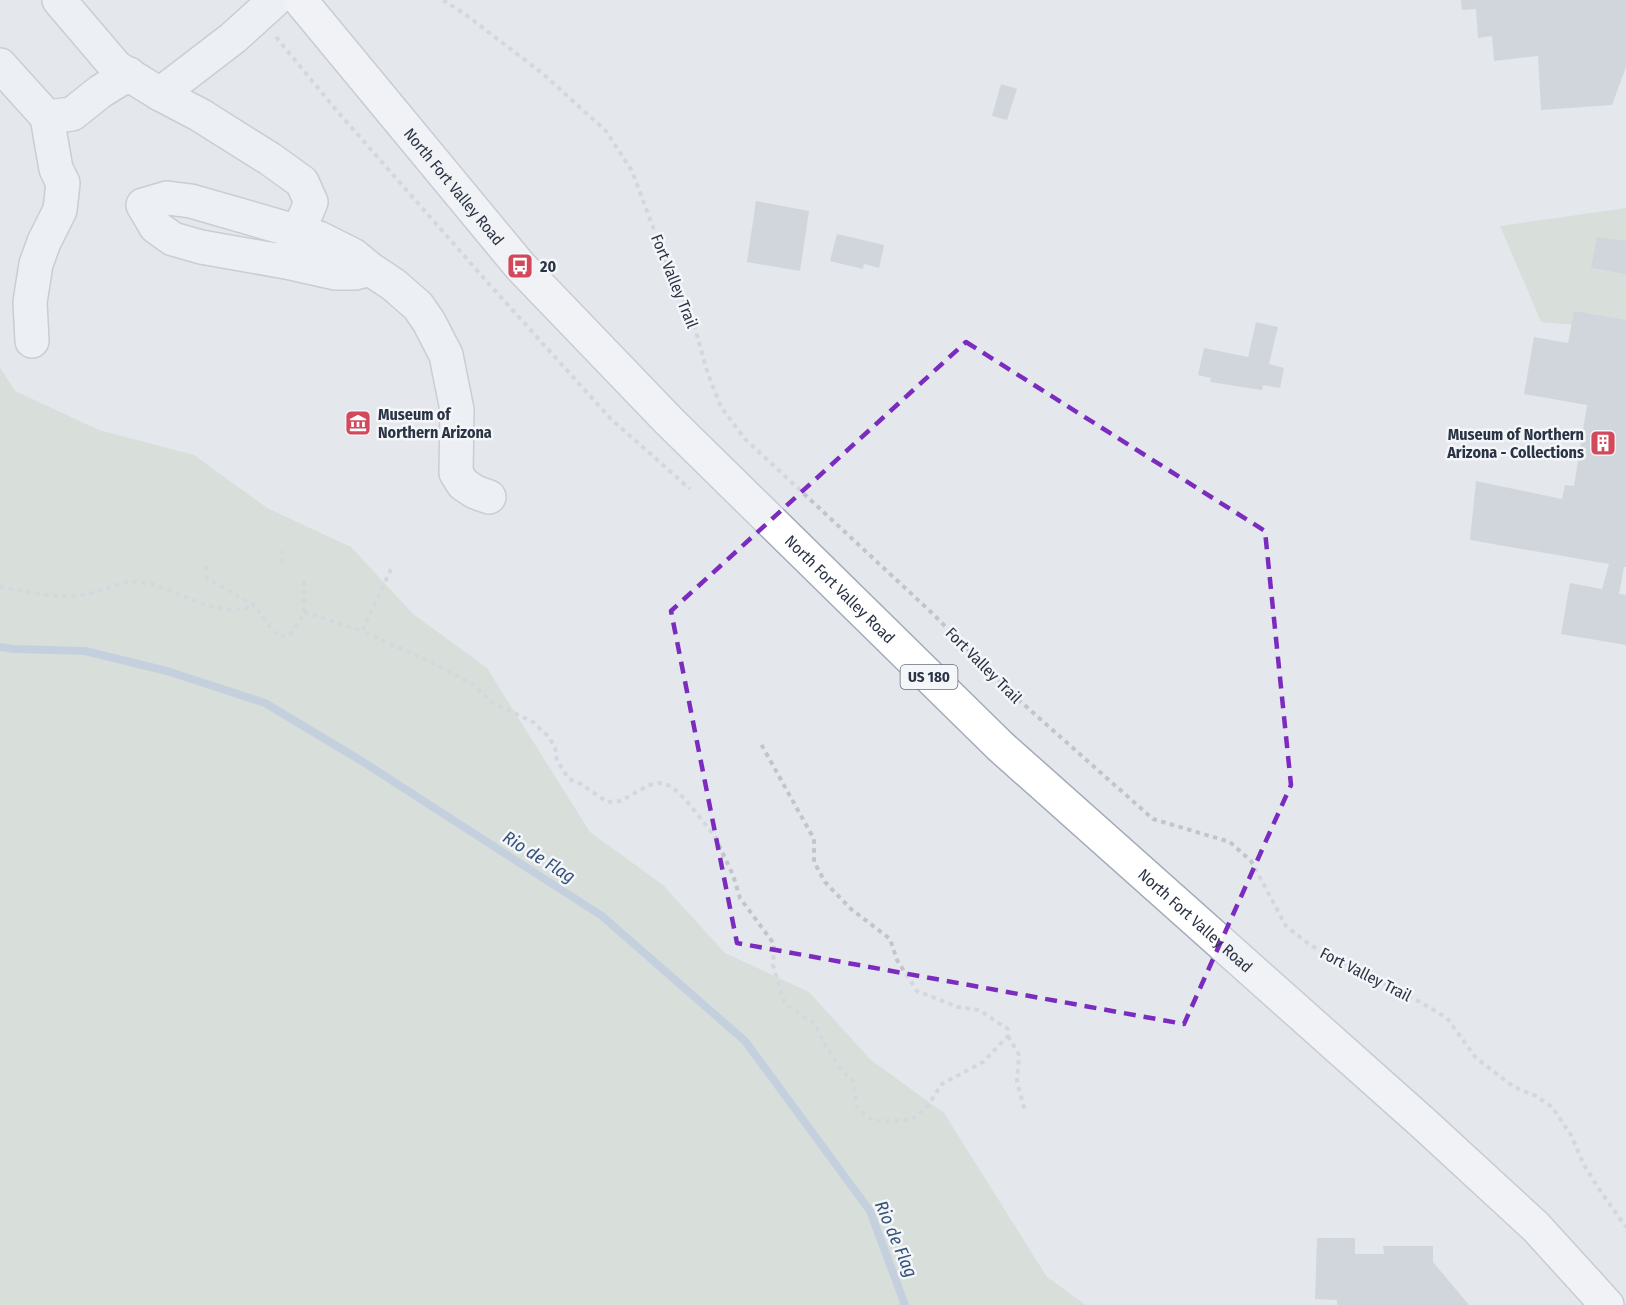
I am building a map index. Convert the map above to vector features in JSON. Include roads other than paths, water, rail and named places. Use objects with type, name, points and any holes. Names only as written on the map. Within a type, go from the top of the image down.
[{"type":"main road","name":"North Fort Valley Road","points":[[300,0],[520,266],[677,430],[1000,746],[1527,1218],[1607,1305]]},
{"type":"lane","points":[[59,0],[116,67],[200,115],[302,182],[311,202],[286,262]]},
{"type":"lane","points":[[160,94],[233,38],[275,0]]},
{"type":"lane","points":[[0,65],[47,117],[56,169],[63,183],[60,210],[36,264],[30,302],[32,341]]},
{"type":"lane","points":[[47,117],[72,114],[129,75]]},
{"type":"lane","points":[[370,269],[355,273],[335,273],[201,247],[172,239],[156,227],[143,205],[167,198],[191,201],[319,238],[353,255],[394,285],[418,306],[446,355],[457,410],[456,472],[463,484],[489,497]]},
{"type":"waterway","name":"Rio de Flag","points":[[0,647],[85,651],[167,671],[265,703],[360,760],[602,916],[745,1041],[870,1211],[905,1305]]},
{"type":"place","name":"20","points":[[520,266]]},
{"type":"place","name":"Museum of Northern Arizona","points":[[358,423]]},
{"type":"place","name":"Museum of Northern Arizona - Collections","points":[[1603,443]]}]
